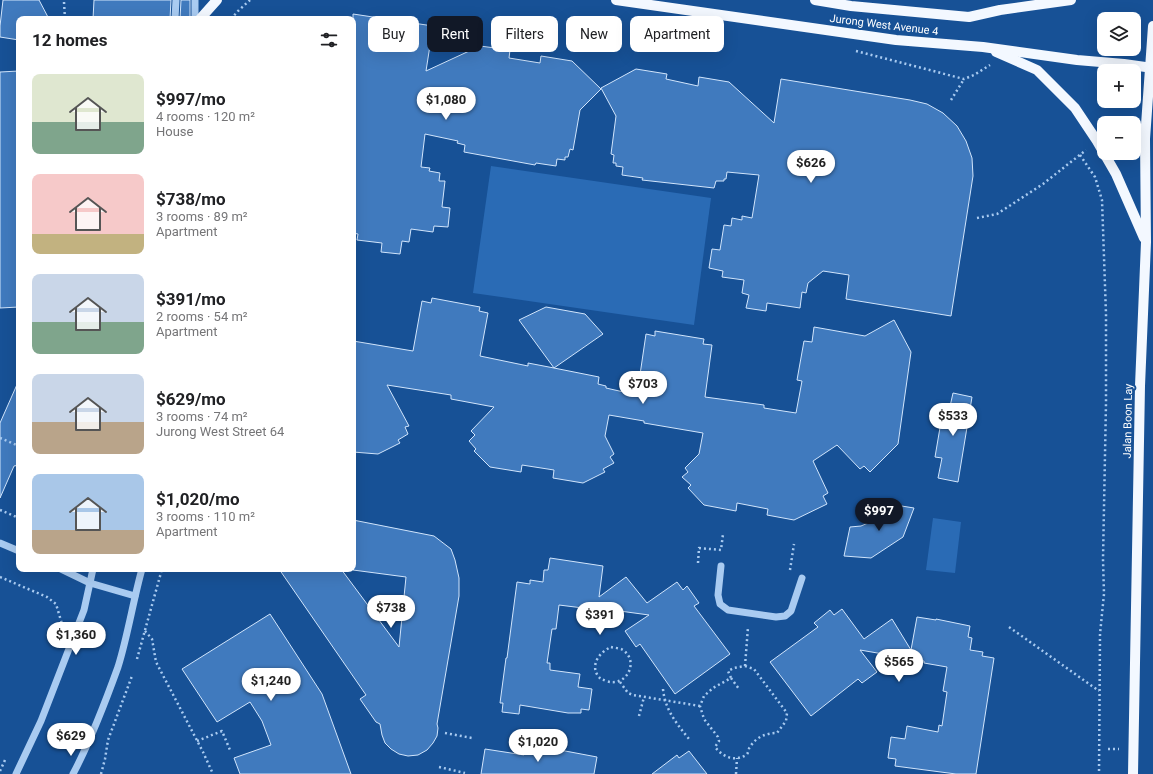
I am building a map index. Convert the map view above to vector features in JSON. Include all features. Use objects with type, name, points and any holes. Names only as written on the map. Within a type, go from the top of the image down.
[{"type":"main road","points":[[203,16],[216,0]]},
{"type":"main road","name":"Jurong West Avenue 4","points":[[616,0],[896,40],[984,47],[1077,60],[1151,68]]},
{"type":"main road","name":"Jurong West Avenue 4","points":[[815,0],[851,6],[969,17],[1000,10],[1071,0]]},
{"type":"main road","points":[[1000,10],[1012,0]]},
{"type":"main road","name":"Jalan Boon Lay","points":[[1133,774],[1140,394],[1146,242],[1145,139],[1153,26]]},
{"type":"main road","points":[[984,47],[1036,70],[1075,108],[1097,141],[1116,174],[1146,242]]},
{"type":"street","points":[[175,16],[176,0]]},
{"type":"street","points":[[195,0],[195,16]]},
{"type":"street","points":[[0,543],[16,550]]},
{"type":"street","points":[[721,566],[718,596],[720,604],[728,610],[748,613],[776,617],[785,616],[791,611],[802,578]]},
{"type":"street","points":[[67,572],[90,583],[135,596]]},
{"type":"street","points":[[16,774],[41,721],[84,610],[92,572]]},
{"type":"street","points":[[73,774],[86,748],[118,666],[141,572]]},
{"type":"path","points":[[234,16],[250,0]]},
{"type":"path","points":[[64,2],[65,16]]},
{"type":"path","points":[[850,50],[964,79],[974,75],[990,65],[997,68]]},
{"type":"path","points":[[951,100],[964,79]]},
{"type":"path","points":[[977,218],[997,214],[1043,184],[1088,148]]},
{"type":"path","points":[[1080,155],[1095,177],[1102,200],[1106,314],[1106,403],[1102,559],[1104,594],[1100,634],[1098,774]]},
{"type":"path","points":[[0,438],[16,445]]},
{"type":"path","points":[[0,510],[16,517]]},
{"type":"path","points":[[698,563],[699,548],[721,550],[722,534]]},
{"type":"path","points":[[790,571],[794,544]]},
{"type":"path","points":[[0,577],[47,597],[56,604],[63,629]]},
{"type":"path","points":[[745,666],[748,613]]},
{"type":"path","points":[[1009,627],[1099,691]]},
{"type":"path","points":[[145,631],[152,639],[156,662],[213,774]]},
{"type":"path","points":[[611,647],[622,650],[629,656],[631,664],[626,677],[620,682],[609,682],[599,678],[595,672],[595,665],[598,657],[604,650],[611,647]]},
{"type":"path","points":[[731,678],[713,688],[704,696],[700,706],[704,719],[718,737],[719,741],[715,747],[725,756],[733,759],[746,755],[749,747],[763,734],[777,733],[786,722],[787,713],[754,669],[745,666],[728,671],[739,689]]},
{"type":"path","points":[[620,682],[628,693],[700,706]]},
{"type":"path","points":[[663,689],[664,700],[668,710],[689,739]]},
{"type":"path","points":[[639,716],[644,697]]},
{"type":"path","points":[[197,741],[222,731],[230,750]]},
{"type":"path","points":[[445,733],[472,738]]},
{"type":"path","points":[[0,771],[7,757]]},
{"type":"path","points":[[736,774],[737,758]]},
{"type":"path","points":[[439,767],[465,773]]},
{"type":"shaded area","points":[[491,166],[711,198],[694,325],[473,293]]},
{"type":"shaded area","points":[[933,518],[961,522],[955,573],[926,570]]},
{"type":"building","points":[[3,0],[39,0],[47,16],[16,16],[16,40],[0,37]]},
{"type":"building","points":[[94,0],[171,0],[170,16],[93,16]]},
{"type":"building","points":[[181,0],[190,0],[190,16],[180,16]]},
{"type":"building","points":[[353,14],[368,16],[368,52],[419,52],[419,24],[427,25],[427,52],[429,52],[426,71],[467,52],[483,52],[483,46],[491,47],[491,52],[510,52],[509,58],[540,63],[541,56],[572,61],[601,89],[580,110],[573,150],[570,149],[568,157],[565,157],[565,160],[557,159],[556,166],[536,163],[535,165],[464,152],[465,145],[457,143],[458,141],[425,134],[421,167],[430,168],[429,171],[440,173],[439,181],[445,181],[442,207],[450,208],[448,227],[434,226],[433,232],[411,229],[409,242],[402,241],[400,254],[381,252],[382,243],[357,240],[358,234],[356,234],[356,16],[353,16]]},
{"type":"building","points":[[636,69],[667,74],[666,79],[698,86],[699,77],[729,82],[774,123],[781,79],[910,100],[927,104],[943,113],[957,126],[966,141],[972,158],[973,176],[951,316],[846,299],[849,275],[823,271],[808,283],[806,293],[802,292],[800,308],[767,303],[766,311],[746,308],[749,295],[742,293],[744,280],[722,277],[723,271],[709,268],[712,249],[720,250],[724,225],[731,226],[732,218],[742,220],[742,216],[752,218],[759,175],[727,172],[726,179],[724,179],[724,181],[716,181],[714,188],[642,180],[643,178],[622,175],[623,167],[616,166],[616,163],[613,163],[614,155],[611,154],[616,116],[601,88]]},
{"type":"building","points":[[16,71],[16,307],[0,308],[0,72]]},
{"type":"building","points":[[432,298],[480,307],[479,311],[488,313],[480,356],[528,366],[528,363],[599,377],[598,384],[606,386],[606,388],[637,395],[646,334],[655,336],[655,331],[704,339],[703,344],[712,345],[705,397],[764,405],[764,408],[796,413],[802,381],[797,380],[804,341],[812,342],[814,327],[865,336],[894,320],[911,352],[898,444],[870,472],[864,466],[860,469],[837,445],[813,461],[828,493],[823,496],[827,504],[794,520],[767,515],[768,509],[737,503],[736,511],[704,505],[688,488],[691,485],[682,477],[688,472],[685,468],[699,454],[703,433],[644,423],[644,421],[609,415],[605,436],[614,454],[610,457],[614,463],[603,469],[605,472],[583,483],[553,478],[554,470],[522,465],[521,472],[490,467],[474,451],[476,449],[469,441],[475,435],[471,431],[494,407],[451,399],[451,395],[387,385],[409,426],[405,427],[408,434],[398,440],[400,443],[378,454],[356,452],[356,342],[413,351],[422,301],[431,303]]},
{"type":"building","points":[[546,307],[585,314],[603,334],[554,368],[519,320]]},
{"type":"building","points":[[16,387],[16,466],[14,466],[0,498],[0,423]]},
{"type":"building","points":[[953,393],[972,397],[958,482],[938,478],[942,458],[935,457],[943,410],[949,411]]},
{"type":"building","points":[[883,503],[914,508],[903,537],[871,558],[844,556],[850,527],[861,526],[875,520],[881,512]]},
{"type":"building","points":[[356,521],[434,536],[451,549],[459,578],[459,596],[437,724],[437,736],[427,750],[418,755],[408,756],[399,754],[385,743],[380,724],[376,722],[360,699],[366,695],[281,572],[343,572],[399,647],[406,577],[356,570]]},
{"type":"building","points":[[550,558],[603,566],[599,597],[626,577],[647,603],[677,582],[683,590],[687,586],[699,603],[694,606],[730,654],[675,694],[640,644],[636,647],[625,631],[649,615],[583,606],[583,608],[559,605],[556,629],[552,629],[547,663],[550,663],[550,670],[580,674],[578,687],[592,689],[589,710],[581,709],[581,713],[568,713],[520,705],[519,714],[502,712],[503,703],[500,703],[517,582],[530,584],[530,580],[543,582],[544,570],[548,570]]},
{"type":"building","points":[[842,609],[864,639],[892,619],[911,650],[917,617],[936,619],[970,626],[968,637],[972,638],[970,650],[983,652],[982,656],[994,658],[976,774],[956,774],[895,766],[896,759],[888,758],[891,737],[905,739],[907,726],[938,732],[939,725],[942,726],[947,692],[943,691],[947,667],[924,663],[924,661],[860,650],[877,672],[862,683],[858,679],[811,716],[770,662],[818,627],[814,623],[830,610],[834,615]]},
{"type":"building","points":[[270,614],[322,694],[351,774],[240,774],[234,758],[271,745],[262,721],[250,702],[217,722],[182,669]]},
{"type":"building","points":[[544,747],[597,757],[594,774],[481,774],[485,749],[524,755],[524,751],[543,754]]},
{"type":"building","points":[[689,751],[707,774],[652,774],[677,755],[679,758]]}]
